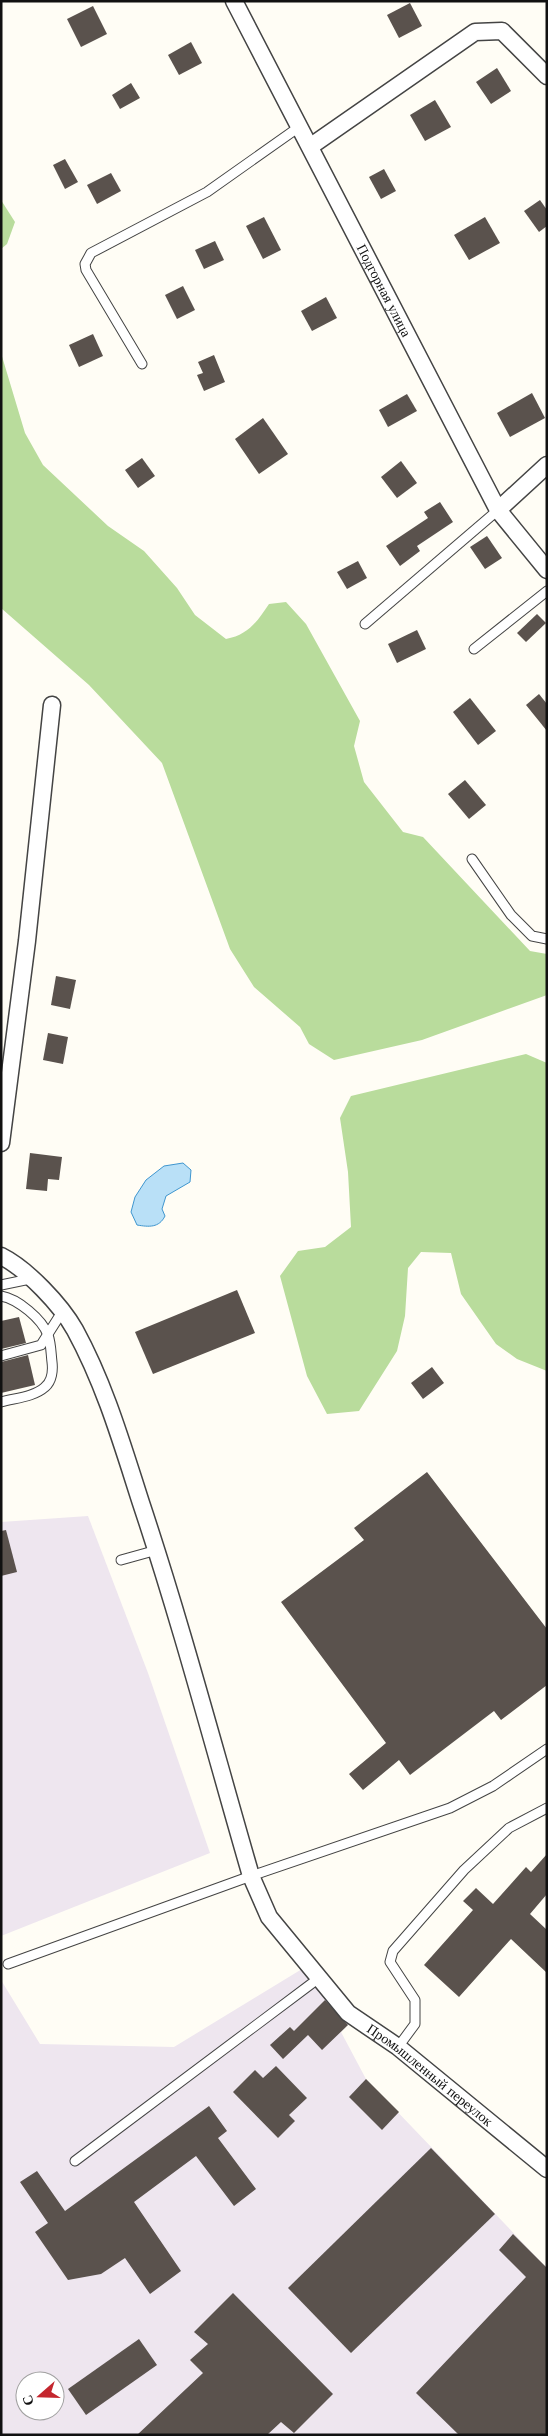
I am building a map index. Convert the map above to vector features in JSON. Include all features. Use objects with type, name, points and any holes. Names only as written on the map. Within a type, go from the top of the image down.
[{"type":"street","name":"Подгорная улица","points":[[234,1],[298,127],[311,146],[498,510],[547,570]]},
{"type":"street","points":[[311,146],[476,32],[502,31],[547,76]]},
{"type":"street","points":[[498,510],[547,465]]},
{"type":"street","points":[[1,1143],[28,941],[52,705]]},
{"type":"street","name":"Промышленный переулок","points":[[2,1257],[30,1279],[62,1312],[74,1328],[101,1381],[157,1550],[251,1876],[269,1917],[348,2013],[398,2046],[547,2169]]},
{"type":"lane","points":[[142,364],[86,270],[85,264],[91,253],[207,192],[298,127]]},
{"type":"lane","points":[[365,624],[498,510]]},
{"type":"lane","points":[[474,649],[547,591]]},
{"type":"lane","points":[[472,859],[511,915],[532,936],[547,939]]},
{"type":"lane","points":[[1,1285],[30,1279]]},
{"type":"lane","points":[[1,1296],[7,1297],[24,1308],[41,1323],[49,1335],[53,1367],[50,1381],[45,1387],[30,1395],[1,1402]]},
{"type":"lane","points":[[1,1356],[42,1345],[62,1312]]},
{"type":"lane","points":[[121,1560],[157,1550]]},
{"type":"lane","points":[[8,1964],[251,1876],[450,1808],[493,1786],[547,1749]]},
{"type":"lane","points":[[398,2046],[415,2024],[415,2000],[390,1962],[393,1951],[464,1870],[509,1828],[547,1808]]},
{"type":"lane","points":[[75,2161],[319,1978]]},
{"type":"shaded area","points":[[88,1516],[148,1673],[210,1853],[1,1936],[1,1522]]},
{"type":"shaded area","points":[[302,1969],[350,2023],[341,2032],[366,2079],[547,2268],[547,2435],[1,2435],[1,1980],[40,2044],[174,2047]]},
{"type":"green space","points":[[1,200],[15,222],[7,244],[1,249]]},
{"type":"green space","points":[[1,353],[25,433],[43,465],[108,526],[144,551],[177,588],[195,615],[226,639],[234,637],[251,627],[269,604],[286,602],[306,624],[360,721],[354,746],[364,782],[403,832],[423,837],[530,951],[547,954],[547,995],[422,1040],[334,1060],[309,1044],[300,1027],[254,987],[230,949],[162,763],[89,685],[1,608]]},
{"type":"green space","points":[[526,1054],[547,1063],[547,1371],[517,1359],[496,1344],[461,1294],[451,1253],[421,1252],[408,1268],[405,1316],[397,1351],[359,1411],[327,1414],[307,1376],[280,1276],[298,1251],[325,1247],[351,1227],[348,1172],[340,1118],[351,1096]]},
{"type":"water","points":[[183,1163],[191,1170],[190,1182],[166,1196],[162,1209],[165,1216],[163,1220],[153,1226],[137,1225],[131,1212],[135,1197],[146,1180],[164,1166]]},
{"type":"building","points":[[410,3],[422,26],[399,38],[387,15]]},
{"type":"building","points":[[93,6],[107,34],[81,47],[67,19]]},
{"type":"building","points":[[191,42],[202,63],[179,75],[168,55]]},
{"type":"building","points":[[497,68],[511,91],[491,104],[476,82]]},
{"type":"building","points":[[131,83],[140,98],[120,109],[112,95]]},
{"type":"building","points":[[435,100],[451,127],[425,141],[410,115]]},
{"type":"building","points":[[65,159],[78,182],[65,189],[53,165]]},
{"type":"building","points":[[384,169],[396,191],[381,199],[369,177]]},
{"type":"building","points":[[111,173],[121,191],[97,204],[87,185]]},
{"type":"building","points":[[540,200],[547,210],[547,226],[539,232],[524,211]]},
{"type":"building","points":[[264,217],[281,250],[263,259],[246,226]]},
{"type":"building","points":[[485,217],[500,243],[469,260],[454,235]]},
{"type":"building","points":[[215,241],[224,260],[204,269],[195,250]]},
{"type":"building","points":[[183,286],[195,310],[177,319],[165,295]]},
{"type":"building","points":[[326,297],[337,318],[312,331],[301,311]]},
{"type":"building","points":[[93,334],[103,356],[79,367],[69,345]]},
{"type":"building","points":[[214,355],[225,382],[204,391],[197,375],[203,373],[198,362]]},
{"type":"building","points":[[532,393],[545,418],[510,437],[497,413]]},
{"type":"building","points":[[407,394],[417,411],[388,427],[379,410]]},
{"type":"building","points":[[263,418],[288,454],[259,474],[235,439]]},
{"type":"building","points":[[142,458],[155,476],[138,488],[125,470]]},
{"type":"building","points":[[401,461],[417,483],[397,498],[381,477]]},
{"type":"building","points":[[440,502],[453,522],[417,546],[420,551],[400,566],[386,546],[428,518],[424,512]]},
{"type":"building","points":[[487,536],[502,558],[485,569],[470,547]]},
{"type":"building","points":[[358,561],[367,578],[347,589],[337,572]]},
{"type":"building","points":[[537,614],[546,623],[526,642],[517,633]]},
{"type":"building","points":[[417,630],[426,649],[397,663],[388,644]]},
{"type":"building","points":[[539,694],[547,704],[547,731],[526,705]]},
{"type":"building","points":[[470,698],[496,731],[478,745],[453,712]]},
{"type":"building","points":[[465,780],[486,805],[469,819],[448,794]]},
{"type":"building","points":[[56,976],[76,980],[70,1009],[51,1005]]},
{"type":"building","points":[[48,1033],[68,1037],[63,1064],[43,1060]]},
{"type":"building","points":[[30,1153],[62,1157],[59,1180],[48,1179],[47,1191],[26,1189]]},
{"type":"building","points":[[237,1290],[255,1333],[153,1374],[135,1332]]},
{"type":"building","points":[[19,1317],[26,1343],[1,1349],[1,1321]]},
{"type":"building","points":[[28,1355],[35,1385],[1,1393],[1,1362]]},
{"type":"building","points":[[432,1367],[444,1383],[423,1399],[411,1383]]},
{"type":"building","points":[[427,1472],[547,1629],[547,1685],[501,1720],[494,1711],[410,1775],[399,1760],[363,1790],[349,1774],[386,1743],[281,1602],[364,1540],[354,1528]]},
{"type":"building","points":[[6,1530],[17,1572],[1,1576],[1,1531]]},
{"type":"building","points":[[547,1854],[547,1894],[530,1914],[547,1930],[547,1973],[511,1939],[459,1997],[424,1965],[473,1910],[463,1901],[476,1888],[493,1904],[526,1867],[531,1872]]},
{"type":"building","points":[[325,2000],[348,2025],[322,2050],[308,2035],[283,2059],[270,2045],[290,2027],[294,2031]]},
{"type":"building","points":[[276,2066],[307,2098],[289,2115],[295,2121],[278,2138],[233,2092],[255,2070],[263,2078]]},
{"type":"building","points":[[366,2079],[399,2112],[382,2130],[349,2097]]},
{"type":"building","points":[[209,2106],[227,2131],[218,2138],[256,2189],[234,2206],[196,2156],[134,2202],[181,2271],[150,2294],[125,2258],[101,2274],[68,2280],[35,2232],[48,2223],[20,2182],[37,2171],[65,2211]]},
{"type":"building","points":[[431,2148],[495,2214],[351,2353],[288,2288]]},
{"type":"building","points":[[513,2234],[547,2268],[547,2435],[459,2435],[416,2393],[526,2277],[499,2250]]},
{"type":"building","points":[[233,2293],[333,2394],[294,2433],[281,2422],[267,2435],[137,2435],[203,2373],[190,2360],[208,2344],[194,2332]]},
{"type":"building","points":[[139,2339],[157,2365],[86,2415],[68,2389]]}]
